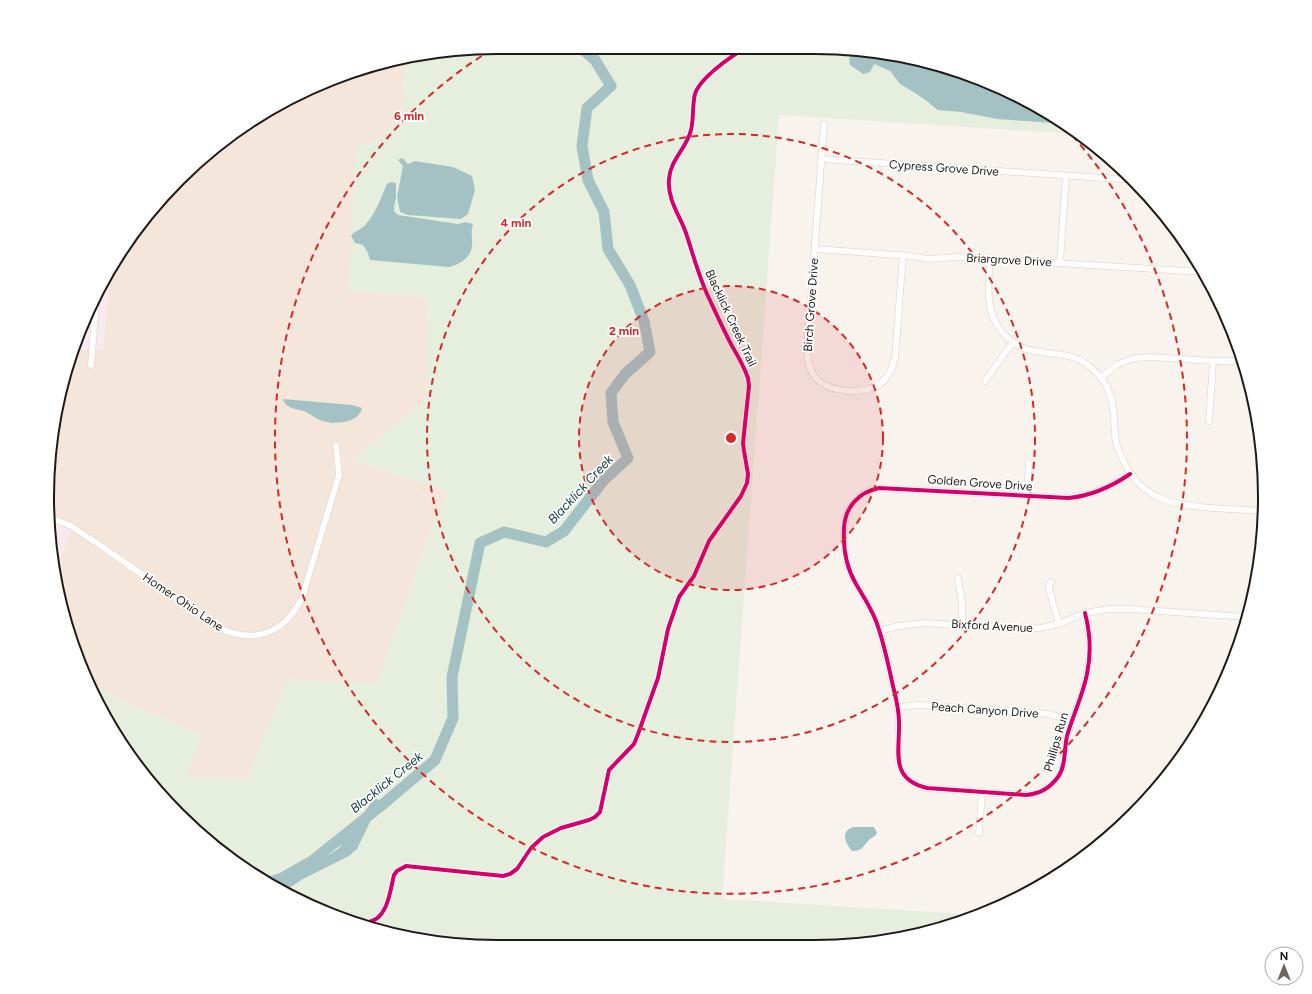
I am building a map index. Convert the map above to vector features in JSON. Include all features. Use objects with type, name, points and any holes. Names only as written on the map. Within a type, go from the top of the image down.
[{"type":"street","name":"Birch Grove Drive","points":[[824,124],[807,351],[807,361],[810,370],[815,378],[822,384],[830,388],[840,390],[866,391],[882,383],[888,375],[893,367],[895,358],[903,255]]},
{"type":"street","name":"Cypress Grove Drive","points":[[821,160],[1123,179]]},
{"type":"street","points":[[1060,263],[1066,176]]},
{"type":"street","name":"Briargrove Drive","points":[[814,249],[928,258],[959,257],[1196,272]]},
{"type":"street","points":[[990,259],[988,291],[989,308],[1004,335],[1013,342],[1033,351],[1063,354],[1076,358],[1101,377],[1112,398],[1116,442],[1120,456],[1137,483],[1155,497],[1177,504],[1258,510]]},
{"type":"street","points":[[91,365],[95,311]]},
{"type":"street","points":[[985,381],[1013,342]]},
{"type":"street","points":[[1101,377],[1118,364],[1135,358],[1150,357],[1236,361]]},
{"type":"street","points":[[1209,421],[1213,361]]},
{"type":"street","name":"Homer Ohio Lane","points":[[55,519],[71,526],[218,627],[236,635],[256,636],[269,632],[285,622],[295,611],[302,598],[339,475],[336,446]]},
{"type":"street","points":[[1027,496],[1029,463]]},
{"type":"street","name":"Golden Grove Drive","points":[[879,631],[869,606],[855,583],[848,566],[845,550],[844,527],[848,512],[855,500],[867,492],[879,488],[1064,498],[1091,494],[1120,481],[1130,474]]},
{"type":"street","points":[[958,578],[962,602],[962,625]]},
{"type":"street","points":[[1051,582],[1049,589],[1059,624]]},
{"type":"street","name":"Bixford Avenue","points":[[879,631],[916,623],[1034,629],[1059,624],[1085,613],[1117,608],[1241,617]]},
{"type":"street","name":"Phillips Run","points":[[898,707],[898,760],[904,776],[909,781],[920,787],[927,788],[1031,794],[1039,792],[1050,786],[1060,773],[1067,736],[1084,687],[1089,664],[1089,634],[1085,613]]},
{"type":"street","points":[[879,631],[898,707]]},
{"type":"street","name":"Peach Canyon Drive","points":[[898,707],[918,705],[1026,712],[1048,714],[1072,720]]},
{"type":"street","points":[[979,833],[982,792]]},
{"type":"shaded area","points":[[406,64],[403,110],[395,125],[382,137],[369,144],[348,290],[427,297],[428,398],[353,460],[448,492],[427,541],[377,685],[288,679],[247,780],[185,776],[201,736],[112,695],[96,685],[78,639],[69,612],[60,564],[71,527],[55,520],[55,468],[58,439],[69,382],[80,349],[103,350],[109,283],[113,275],[146,227],[164,205],[205,164],[227,146],[275,113],[301,100],[327,88],[355,78],[382,69]]},
{"type":"shaded area","points":[[109,283],[103,350],[80,349],[88,327]]},
{"type":"shaded area","points":[[55,519],[71,526],[60,564]]},
{"type":"green space","points":[[497,54],[844,55],[853,56],[850,58],[850,65],[863,74],[874,64],[890,71],[900,84],[938,110],[961,112],[1023,122],[1053,123],[1067,133],[779,115],[722,899],[963,914],[930,925],[873,936],[815,940],[497,940],[439,936],[411,931],[382,925],[327,906],[275,881],[251,865],[205,830],[184,810],[164,789],[129,743],[113,718],[96,685],[112,695],[201,736],[186,776],[247,780],[287,679],[377,684],[427,541],[448,492],[353,460],[428,398],[427,297],[348,290],[356,146],[369,144],[382,137],[395,125],[403,110],[406,64],[439,58]]},
{"type":"water","points":[[852,56],[873,58],[930,69],[985,88],[1037,113],[1052,123],[997,119],[961,112],[938,110],[900,84],[890,71],[874,64],[870,72],[863,74],[850,65],[849,58]]},
{"type":"water","points":[[402,158],[408,164],[415,161],[453,167],[472,176],[475,190],[468,214],[461,219],[408,215],[400,212],[397,197],[403,166],[398,160]]},
{"type":"water","points":[[391,182],[396,183],[394,211],[398,215],[458,224],[465,222],[473,224],[471,250],[464,260],[457,265],[449,267],[370,260],[363,245],[355,243],[351,236],[354,232],[363,228],[370,220],[387,184]]},
{"type":"water","points":[[283,399],[352,405],[362,408],[360,413],[351,420],[333,423],[320,420],[306,412],[289,407]]},
{"type":"water","points":[[375,797],[387,807],[371,820],[357,849],[349,856],[303,879],[289,888],[269,877],[313,863],[339,848]]},
{"type":"water","points":[[853,827],[874,827],[877,833],[862,848],[852,851],[847,845],[845,835],[849,829]]},
{"type":"waterway","name":"Blacklick Creek","points":[[276,881],[312,861],[435,760],[453,718],[452,677],[480,543],[504,532],[546,542],[564,531],[603,481],[628,458],[613,422],[611,393],[625,374],[650,352],[644,321],[630,285],[608,249],[604,212],[588,180],[582,146],[587,108],[611,86],[595,60],[588,54]]},
{"type":"cycle path","name":"Blacklick Creek Trail","points":[[371,921],[380,915],[384,910],[394,875],[397,871],[406,866],[503,876],[510,874],[517,869],[531,848],[543,837],[561,828],[589,820],[600,812],[609,770],[634,744],[638,734],[658,678],[668,629],[679,597],[694,576],[709,541],[741,496],[747,483],[748,474],[743,443],[749,386],[748,378],[722,327],[704,286],[686,233],[672,200],[669,186],[672,166],[686,143],[691,130],[694,98],[698,88],[709,75],[736,54]]},
{"type":"cycle path","points":[[1085,613],[1089,644],[1087,674],[1067,736],[1061,773],[1052,784],[1040,792],[1026,795],[927,788],[915,784],[907,778],[902,771],[899,762],[898,708],[888,661],[879,629],[874,616],[850,571],[848,564],[844,535],[847,513],[859,497],[879,488],[1068,498],[1101,490],[1130,474]]}]
